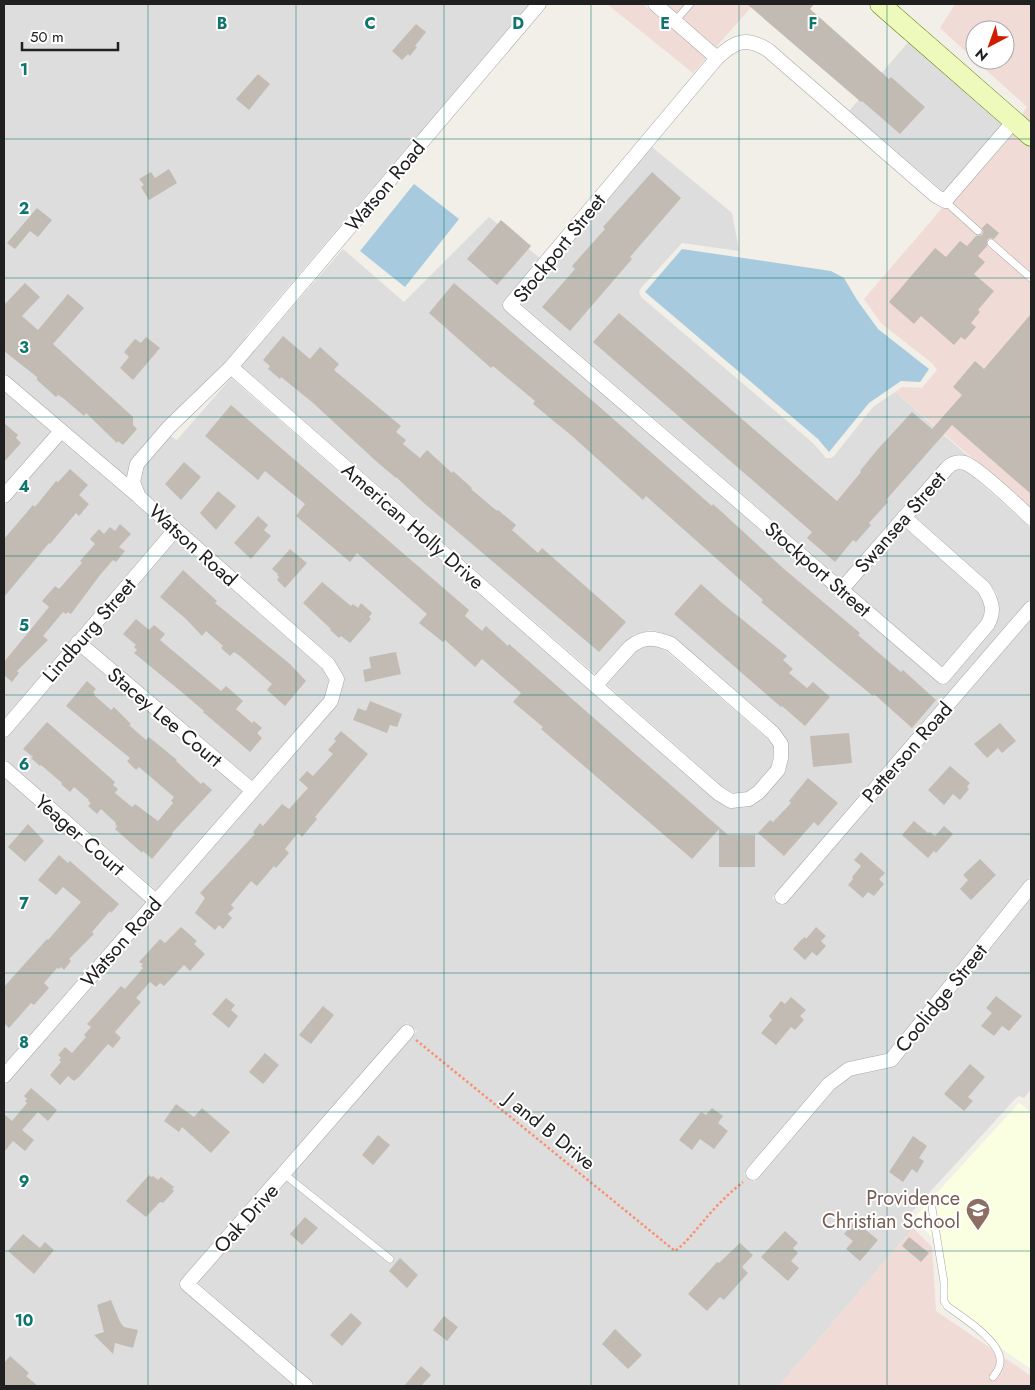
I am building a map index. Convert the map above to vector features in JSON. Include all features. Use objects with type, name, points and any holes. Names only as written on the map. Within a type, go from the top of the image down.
[{"type":"main road","points":[[880,4],[1031,136]]},
{"type":"street","name":"Watson Road","points":[[4,1076],[330,702],[337,679],[328,664],[138,496],[133,482],[137,464],[169,427],[231,367],[539,4]]},
{"type":"street","points":[[655,4],[717,58]]},
{"type":"street","name":"Stockport Street","points":[[904,518],[984,588],[990,597],[992,616],[988,624],[943,677],[510,305],[717,58],[734,44],[743,41],[760,45],[775,56],[945,202]]},
{"type":"street","points":[[945,202],[1014,121]]},
{"type":"street","name":"American Holly Drive","points":[[231,367],[718,793],[731,801],[749,800],[759,792],[778,770],[781,758],[780,744],[772,733],[671,644],[648,637],[636,642],[596,685]]},
{"type":"street","points":[[4,382],[138,496]]},
{"type":"street","points":[[4,496],[61,431]]},
{"type":"street","name":"Swansea Street","points":[[842,589],[952,464],[959,462],[972,466],[1031,518]]},
{"type":"street","name":"Lindburg Street","points":[[4,730],[175,530]]},
{"type":"street","name":"Patterson Road","points":[[782,897],[1031,608]]},
{"type":"street","name":"Stacey Lee Court","points":[[78,642],[253,791]]},
{"type":"street","name":"Yeager Court","points":[[4,768],[157,902]]},
{"type":"street","name":"Coolidge Street","points":[[753,1173],[829,1084],[848,1069],[891,1060],[1031,886]]},
{"type":"street","name":"Oak Drive","points":[[306,1386],[187,1284],[407,1032]]},
{"type":"lane","points":[[675,21],[690,4]]},
{"type":"lane","points":[[945,202],[978,232]]},
{"type":"lane","points":[[991,243],[1031,278]]},
{"type":"lane","points":[[284,1174],[390,1259]]},
{"type":"lane","points":[[932,1208],[944,1282],[944,1301],[947,1306],[984,1334],[994,1345],[1001,1362],[993,1377]]},
{"type":"path","name":"J and B Drive","points":[[407,1032],[675,1251],[691,1237],[726,1196],[753,1173]]},
{"type":"shaded area","points":[[4,4],[530,4],[246,336],[247,338],[226,363],[132,460],[127,477],[4,373]]},
{"type":"shaded area","points":[[607,4],[643,4],[706,58],[693,73]]},
{"type":"shaded area","points":[[666,4],[754,4],[716,47]]},
{"type":"shaded area","points":[[955,4],[1031,4],[1031,126],[1020,117],[1027,107],[986,70],[1015,70],[1015,20],[965,20],[965,51],[940,28]]},
{"type":"shaded area","points":[[910,40],[1004,122],[944,192],[849,111]]},
{"type":"shaded area","points":[[1014,131],[1031,146],[1031,508],[895,392],[902,387],[922,388],[937,370],[933,364],[881,323],[864,299],[943,207]]},
{"type":"shaded area","points":[[652,147],[732,213],[739,251],[682,243],[641,288],[639,292],[641,297],[813,443],[826,458],[834,456],[873,407],[895,392],[969,457],[957,455],[948,458],[942,463],[841,579],[520,303]]},
{"type":"shaded area","points":[[489,217],[540,258],[505,300],[505,310],[943,686],[993,628],[999,615],[999,604],[996,592],[989,583],[914,516],[951,473],[958,469],[968,472],[1031,528],[1031,598],[772,898],[782,906],[1031,618],[1031,875],[888,1054],[848,1062],[825,1078],[744,1174],[754,1182],[833,1088],[851,1076],[896,1065],[1031,896],[1031,1089],[1024,1098],[1019,1096],[1015,1099],[909,1215],[907,1222],[913,1228],[779,1386],[317,1386],[197,1282],[417,1031],[407,1023],[182,1279],[182,1289],[295,1386],[4,1386],[4,1086],[336,706],[344,681],[343,675],[333,658],[144,492],[140,481],[143,467],[170,436],[177,440],[231,378],[714,799],[731,808],[752,805],[764,796],[785,771],[788,758],[787,743],[778,728],[675,639],[650,630],[634,635],[625,642],[596,675],[241,366],[343,249],[404,302]]},
{"type":"shaded area","points":[[4,392],[51,432],[4,486]]},
{"type":"shaded area","points":[[61,441],[134,502],[165,531],[4,719],[4,506]]},
{"type":"shaded area","points":[[904,527],[979,593],[986,608],[982,621],[943,667],[851,588]]},
{"type":"shaded area","points":[[175,540],[323,669],[330,681],[324,698],[253,781],[88,641]]},
{"type":"shaded area","points":[[648,645],[656,646],[666,651],[767,738],[774,747],[772,767],[755,787],[747,793],[734,793],[723,787],[606,684],[634,652]]},
{"type":"shaded area","points":[[78,652],[243,792],[157,891],[4,758],[4,740]]},
{"type":"shaded area","points":[[4,777],[147,903],[4,1066]]},
{"type":"shaded area","name":"Providence Christian School","points":[[1019,1103],[1031,1113],[1031,1369],[941,1307],[938,1243],[913,1219]]},
{"type":"shaded area","points":[[913,1228],[932,1247],[936,1311],[1031,1376],[1031,1386],[779,1386]]},
{"type":"water","points":[[414,184],[459,219],[405,287],[360,251]]},
{"type":"water","points":[[682,249],[831,271],[844,278],[878,329],[929,369],[920,382],[901,381],[869,403],[829,452],[818,439],[645,292]]},
{"type":"building","points":[[747,4],[814,4],[810,9],[889,79],[891,77],[925,107],[900,134]]},
{"type":"building","points":[[416,24],[426,32],[410,56],[408,54],[402,60],[392,51]]},
{"type":"building","points":[[258,74],[270,84],[249,110],[236,99]]},
{"type":"building","points":[[169,169],[177,183],[149,200],[141,187],[144,185],[139,179],[151,172],[155,178]]},
{"type":"building","points":[[652,172],[681,198],[570,331],[542,307],[575,269],[572,266],[605,229],[603,227]]},
{"type":"building","points":[[37,208],[52,220],[38,237],[30,231],[15,249],[7,243]]},
{"type":"building","points":[[501,220],[531,246],[497,285],[467,259]]},
{"type":"building","points":[[987,223],[999,233],[994,239],[990,238],[987,240],[987,246],[978,256],[985,262],[974,274],[994,291],[978,310],[980,312],[971,323],[976,327],[965,340],[961,337],[954,345],[921,316],[914,324],[889,302],[935,248],[946,257],[960,241],[967,246],[976,236],[982,235],[982,228]]},
{"type":"building","points":[[25,283],[40,297],[22,316],[38,330],[68,294],[84,308],[53,344],[133,417],[133,425],[137,429],[123,445],[118,441],[117,443],[86,413],[84,416],[63,398],[58,395],[56,397],[37,380],[37,377],[4,351],[4,305]]},
{"type":"building","points":[[454,283],[594,402],[712,506],[713,504],[784,569],[860,633],[858,635],[901,672],[903,670],[936,700],[912,728],[874,694],[873,696],[761,602],[763,600],[646,496],[643,500],[572,436],[533,404],[535,401],[493,366],[491,368],[429,313]]},
{"type":"building","points":[[619,313],[837,501],[877,450],[912,412],[932,429],[962,395],[953,387],[975,361],[984,369],[1031,314],[1031,494],[952,425],[886,500],[888,502],[869,523],[871,525],[856,542],[853,540],[835,562],[807,538],[812,532],[593,342]]},
{"type":"building","points":[[283,336],[310,359],[320,347],[339,364],[334,370],[401,426],[396,432],[406,440],[403,444],[420,458],[427,450],[497,511],[516,525],[512,530],[538,553],[542,548],[626,622],[599,652],[425,504],[312,402],[268,369],[270,366],[263,360]]},
{"type":"building","points":[[146,337],[160,348],[133,380],[120,368],[129,357],[124,352],[135,339],[141,343]]},
{"type":"building","points":[[231,405],[469,610],[465,616],[482,631],[486,626],[508,646],[509,644],[728,835],[755,835],[755,867],[719,867],[719,829],[692,859],[541,729],[543,727],[513,702],[521,693],[482,659],[475,667],[445,640],[443,642],[419,623],[427,614],[357,553],[350,562],[296,516],[305,504],[265,471],[258,480],[205,436]]},
{"type":"building","points":[[4,423],[18,435],[16,438],[21,443],[4,462]]},
{"type":"building","points":[[184,462],[201,477],[181,500],[165,484]]},
{"type":"building","points":[[70,469],[88,485],[79,495],[89,504],[79,516],[76,513],[4,597],[4,539],[33,505],[35,507],[56,481],[58,482]]},
{"type":"building","points":[[218,491],[236,506],[216,530],[200,513]]},
{"type":"building","points":[[258,516],[268,525],[264,530],[271,536],[251,559],[234,543]]},
{"type":"building","points":[[120,524],[131,534],[119,547],[125,551],[116,562],[113,560],[100,575],[71,614],[63,612],[43,636],[48,640],[17,671],[19,673],[12,682],[4,675],[4,662],[49,607],[42,601],[55,586],[59,589],[82,563],[80,561],[95,544],[90,539],[99,529],[104,534],[110,527],[115,531]]},
{"type":"building","points":[[290,549],[307,563],[285,588],[277,580],[278,574],[272,569]]},
{"type":"building","points":[[183,570],[217,601],[215,603],[290,664],[306,681],[285,706],[267,690],[272,684],[240,656],[234,652],[230,656],[221,648],[223,646],[206,631],[202,636],[186,619],[160,597]]},
{"type":"building","points":[[322,582],[351,606],[353,604],[358,608],[361,603],[372,613],[369,617],[371,619],[350,643],[341,636],[339,638],[303,603]]},
{"type":"building","points":[[701,584],[787,656],[783,660],[793,669],[789,673],[807,688],[813,682],[830,697],[805,726],[674,614]]},
{"type":"building","points":[[136,619],[149,630],[154,625],[165,634],[160,640],[221,691],[226,686],[243,701],[236,709],[252,723],[254,721],[262,728],[257,733],[262,738],[250,752],[134,653],[137,650],[134,647],[136,645],[123,634]]},
{"type":"building","points":[[396,652],[401,674],[365,682],[363,670],[371,668],[369,657]]},
{"type":"building","points":[[87,681],[96,689],[93,692],[94,695],[111,710],[114,707],[131,724],[129,725],[146,740],[149,737],[177,760],[201,784],[203,782],[212,790],[172,833],[152,859],[143,851],[142,853],[115,829],[116,823],[101,809],[97,814],[88,806],[91,803],[89,800],[74,787],[70,792],[23,749],[47,722],[115,782],[113,785],[118,789],[115,793],[132,807],[135,804],[158,821],[173,803],[171,801],[174,797],[139,767],[136,770],[127,761],[130,758],[66,706]]},
{"type":"building","points":[[370,701],[402,714],[397,727],[390,725],[387,733],[353,720],[358,708],[366,711]]},
{"type":"building","points":[[1000,723],[1016,741],[1002,753],[998,748],[987,758],[974,744]]},
{"type":"building","points":[[341,731],[368,754],[315,817],[317,819],[302,837],[298,833],[285,849],[289,853],[276,868],[274,866],[257,886],[251,881],[231,905],[234,908],[228,914],[232,918],[223,929],[219,925],[215,930],[195,913],[205,898],[200,893],[255,834],[253,832],[260,823],[263,826],[282,804],[289,809],[308,788],[299,780],[307,771],[313,776],[333,754],[328,750],[336,741],[334,739]]},
{"type":"building","points":[[849,733],[852,763],[813,767],[810,736]]},
{"type":"building","points":[[950,766],[970,783],[967,787],[969,789],[960,800],[953,794],[944,805],[928,790]]},
{"type":"building","points":[[808,778],[838,803],[818,826],[814,822],[784,856],[758,833],[770,820],[773,822],[791,803],[789,801]]},
{"type":"building","points":[[914,821],[928,833],[930,832],[935,836],[944,826],[953,834],[936,853],[934,851],[928,858],[902,835]]},
{"type":"building","points":[[28,824],[44,841],[25,862],[8,847]]},
{"type":"building","points":[[861,852],[885,873],[879,879],[884,884],[874,896],[868,892],[863,898],[848,885],[861,866],[854,860]]},
{"type":"building","points":[[59,855],[68,863],[70,861],[119,904],[111,913],[110,911],[92,932],[94,934],[69,959],[71,961],[64,970],[61,967],[57,968],[44,983],[49,988],[34,1005],[31,1003],[9,1028],[4,1023],[4,987],[81,902],[63,887],[56,895],[38,880]]},
{"type":"building","points":[[980,859],[996,875],[971,900],[960,889],[968,880],[963,875]]},
{"type":"building","points":[[181,927],[197,941],[194,944],[205,954],[190,971],[184,965],[164,986],[160,983],[156,987],[150,982],[136,998],[141,1002],[115,1032],[121,1038],[113,1048],[108,1044],[79,1077],[74,1081],[68,1076],[60,1085],[50,1075],[61,1062],[59,1060],[61,1058],[58,1055],[65,1047],[72,1053],[86,1037],[84,1035],[91,1027],[87,1024],[121,986],[125,989],[143,968],[141,966],[143,964],[139,962],[160,939],[165,943]]},
{"type":"building","points":[[816,927],[826,936],[821,941],[826,946],[817,956],[812,952],[805,960],[793,949],[802,939],[805,937],[806,939]]},
{"type":"building","points":[[996,996],[1022,1016],[1009,1031],[1002,1026],[994,1036],[981,1026],[992,1013],[986,1008]]},
{"type":"building","points":[[791,997],[806,1010],[800,1016],[804,1020],[795,1030],[791,1027],[776,1045],[761,1033],[772,1020],[769,1016],[781,1001],[785,1004]]},
{"type":"building","points":[[226,998],[235,1005],[231,1010],[238,1016],[229,1028],[212,1014]]},
{"type":"building","points":[[323,1006],[334,1015],[311,1044],[299,1035]]},
{"type":"building","points":[[265,1053],[279,1065],[263,1084],[249,1072]]},
{"type":"building","points":[[970,1064],[985,1077],[968,1097],[973,1101],[964,1111],[944,1094]]},
{"type":"building","points":[[31,1088],[57,1110],[48,1121],[38,1112],[22,1130],[34,1140],[25,1151],[13,1141],[4,1152],[4,1114],[12,1121],[27,1103],[25,1101],[27,1099],[24,1096]]},
{"type":"building","points":[[176,1104],[194,1117],[202,1108],[230,1132],[211,1153],[182,1127],[179,1132],[164,1121]]},
{"type":"building","points":[[712,1108],[723,1116],[718,1123],[728,1131],[714,1149],[700,1139],[692,1150],[679,1140],[701,1112],[706,1115]]},
{"type":"building","points":[[378,1135],[390,1145],[373,1165],[362,1155]]},
{"type":"building","points":[[913,1136],[927,1146],[919,1158],[924,1161],[917,1173],[912,1169],[903,1182],[889,1172]]},
{"type":"building","points":[[149,1175],[158,1180],[161,1177],[174,1187],[172,1189],[174,1191],[146,1217],[126,1201]]},
{"type":"building","points":[[305,1217],[318,1228],[302,1245],[290,1234]]},
{"type":"building","points":[[855,1221],[878,1240],[860,1261],[846,1249],[853,1241],[844,1234]]},
{"type":"building","points":[[785,1231],[798,1243],[793,1248],[798,1253],[791,1261],[799,1268],[788,1281],[761,1257]]},
{"type":"building","points":[[23,1234],[40,1248],[45,1242],[54,1250],[34,1274],[8,1251]]},
{"type":"building","points":[[909,1237],[929,1253],[921,1262],[902,1246]]},
{"type":"building","points":[[740,1243],[753,1255],[742,1267],[748,1273],[724,1300],[720,1297],[707,1311],[688,1294],[717,1262],[719,1263]]},
{"type":"building","points":[[400,1258],[418,1275],[407,1288],[389,1271]]},
{"type":"building","points":[[111,1300],[124,1327],[138,1330],[133,1348],[115,1343],[113,1354],[94,1335],[104,1332],[97,1305]]},
{"type":"building","points":[[351,1313],[362,1323],[342,1346],[330,1335]]},
{"type":"building","points":[[444,1316],[458,1327],[447,1341],[433,1330]]},
{"type":"building","points":[[615,1329],[642,1355],[628,1369],[602,1344]]},
{"type":"building","points":[[10,1356],[29,1373],[26,1376],[38,1386],[4,1386],[4,1363]]},
{"type":"building","points":[[421,1366],[431,1375],[421,1386],[404,1386]]},
{"type":"place","name":"Providence Christian School","points":[[978,1231]]}]
